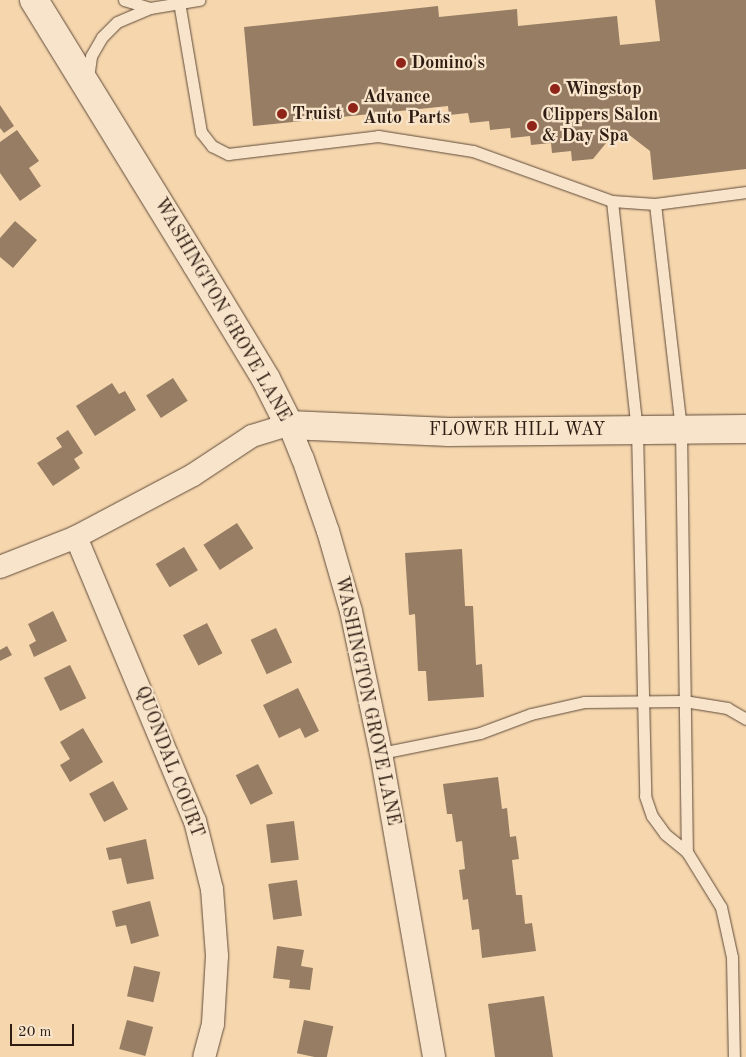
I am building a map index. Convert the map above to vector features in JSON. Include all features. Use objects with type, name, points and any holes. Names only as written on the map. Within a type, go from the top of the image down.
[{"type":"street","name":"WASHINGTON GROVE LANE","points":[[34,0],[261,372],[289,425],[303,458],[322,513],[351,611],[381,752],[434,1057]]},
{"type":"street","name":"FLOWER HILL WAY","points":[[289,425],[449,432],[746,429]]},
{"type":"street","points":[[0,567],[76,537],[193,476],[252,436],[289,425]]},
{"type":"street","name":"QUONDAL COURT","points":[[76,537],[197,829],[212,889],[217,956],[213,1024],[204,1057]]},
{"type":"lane","points":[[124,0],[136,2],[150,8]]},
{"type":"lane","points":[[87,85],[91,56],[102,37],[116,22],[150,8],[199,0]]},
{"type":"lane","points":[[179,2],[201,132],[212,146],[228,154],[378,136],[473,151],[612,202],[655,204],[746,192]]},
{"type":"lane","points":[[612,202],[636,430],[645,796],[652,816],[664,834],[687,852],[721,907],[732,957],[734,1057]]},
{"type":"lane","points":[[655,204],[681,429],[687,852]]},
{"type":"lane","points":[[381,752],[480,732],[564,704],[584,702],[684,701],[727,708],[746,719]]},
{"type":"building","points":[[655,0],[746,0],[746,169],[653,180],[650,151],[628,134],[611,137],[593,159],[572,161],[571,151],[552,153],[551,143],[531,145],[530,136],[511,138],[510,128],[490,130],[489,121],[470,123],[468,113],[449,115],[448,106],[253,126],[244,27],[438,6],[439,17],[517,9],[518,26],[617,16],[620,45],[660,41]]},
{"type":"building","points":[[0,105],[14,126],[4,133],[0,128]]},
{"type":"building","points":[[17,130],[39,161],[29,168],[41,186],[20,201],[0,173],[0,142]]},
{"type":"building","points":[[15,221],[37,240],[13,268],[0,257],[0,238]]},
{"type":"building","points":[[173,378],[188,401],[161,418],[146,395]]},
{"type":"building","points":[[112,383],[119,394],[125,391],[136,410],[95,436],[76,406]]},
{"type":"building","points":[[68,430],[83,453],[74,459],[80,468],[53,486],[37,463],[62,447],[56,438]]},
{"type":"building","points":[[237,523],[253,548],[220,570],[203,545]]},
{"type":"building","points":[[184,547],[198,570],[170,587],[156,564]]},
{"type":"building","points":[[462,549],[465,606],[473,606],[476,665],[482,664],[484,697],[428,701],[426,671],[418,671],[415,614],[409,615],[405,553]]},
{"type":"building","points":[[53,611],[67,641],[34,657],[29,645],[36,641],[28,624]]},
{"type":"building","points":[[207,623],[222,653],[198,666],[183,635]]},
{"type":"building","points":[[276,628],[292,662],[267,674],[251,640]]},
{"type":"building","points":[[7,646],[12,655],[0,661],[0,650]]},
{"type":"building","points":[[70,665],[86,698],[60,711],[44,678]]},
{"type":"building","points":[[298,688],[319,731],[305,738],[300,728],[279,738],[263,705]]},
{"type":"building","points":[[83,728],[103,762],[70,782],[60,765],[70,759],[60,742]]},
{"type":"building","points":[[258,764],[273,793],[251,805],[236,775]]},
{"type":"building","points":[[498,777],[502,809],[507,808],[510,837],[516,836],[519,859],[512,860],[516,895],[522,895],[525,924],[532,923],[536,951],[482,958],[479,929],[472,930],[468,899],[463,900],[459,870],[465,869],[462,841],[456,842],[452,814],[447,814],[443,784]]},
{"type":"building","points":[[113,781],[128,809],[104,822],[89,794]]},
{"type":"building","points":[[294,821],[299,860],[271,863],[266,824]]},
{"type":"building","points":[[146,839],[154,879],[127,884],[121,858],[109,860],[106,848]]},
{"type":"building","points":[[297,880],[302,916],[273,920],[268,884]]},
{"type":"building","points":[[150,901],[159,936],[131,944],[126,925],[116,927],[112,911]]},
{"type":"building","points":[[277,946],[304,950],[301,966],[313,968],[310,990],[289,988],[290,980],[273,978]]},
{"type":"building","points":[[134,966],[160,972],[153,1002],[127,996]]},
{"type":"building","points":[[544,996],[553,1057],[495,1057],[488,1004]]},
{"type":"building","points":[[127,1020],[153,1027],[145,1056],[119,1049]]},
{"type":"building","points":[[304,1020],[333,1026],[327,1057],[315,1057],[297,1053]]},
{"type":"place","name":"Domino's","points":[[401,63]]},
{"type":"place","name":"Wingstop","points":[[555,89]]},
{"type":"place","name":"Advance Auto Parts","points":[[353,108]]},
{"type":"place","name":"Truist","points":[[282,114]]},
{"type":"place","name":"Clippers Salon & Day Spa","points":[[532,126]]}]
